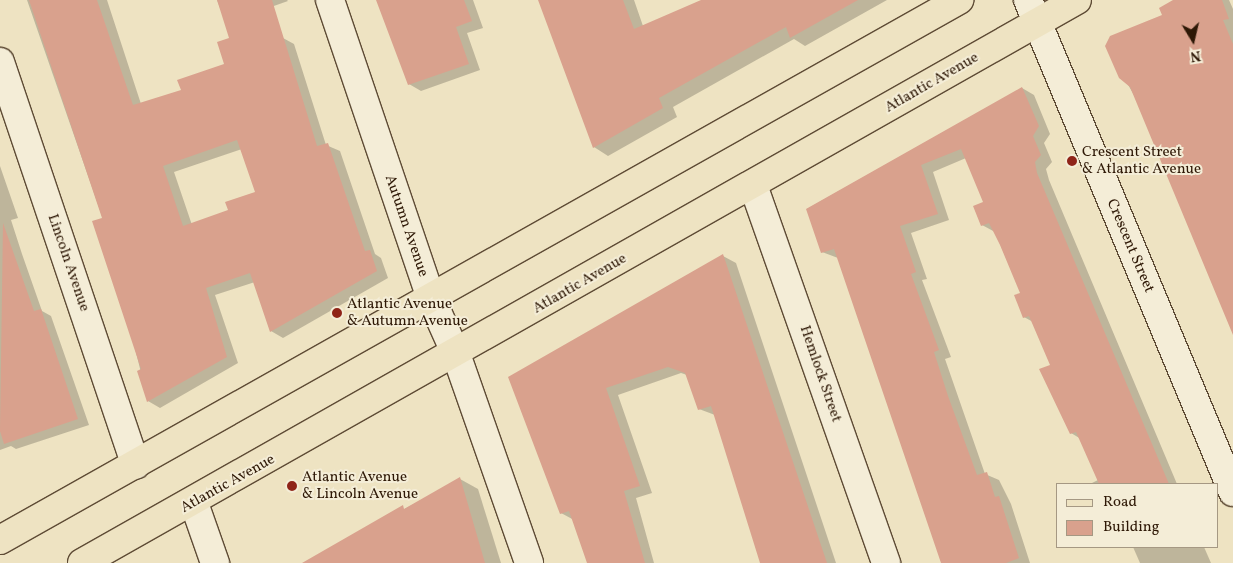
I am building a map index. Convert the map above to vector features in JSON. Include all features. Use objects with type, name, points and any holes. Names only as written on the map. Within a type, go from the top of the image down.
[{"type":"main road","points":[[0,540],[136,465],[430,296],[959,0]]},
{"type":"main road","name":"Atlantic Avenue","points":[[82,563],[194,503],[753,185],[1032,12],[1077,0]]},
{"type":"street","name":"Autumn Avenue","points":[[330,0],[430,296],[456,354],[529,563]]},
{"type":"street","name":"Crescent Street","points":[[1032,12],[1233,492]]},
{"type":"street","name":"Lincoln Avenue","points":[[0,62],[136,465]]},
{"type":"street","name":"Hemlock Street","points":[[753,185],[886,563]]},
{"type":"street","points":[[194,503],[215,563]]},
{"type":"building","points":[[29,0],[97,0],[133,105],[181,90],[177,80],[224,64],[217,42],[229,38],[217,0],[272,0],[317,146],[328,143],[365,251],[370,250],[377,271],[270,332],[250,273],[206,288],[227,357],[147,402],[137,371],[141,369],[92,221],[102,218]],"holes":[[[237,140],[255,192],[225,202],[228,210],[183,226],[163,166]]]},
{"type":"building","points":[[376,0],[464,0],[472,21],[456,27],[469,64],[408,85]]},
{"type":"building","points":[[538,0],[623,0],[634,29],[701,0],[858,0],[790,38],[786,27],[659,98],[663,108],[593,148]]},
{"type":"building","points":[[1173,0],[1222,0],[1229,19],[1223,20],[1233,44],[1233,335],[1130,87],[1119,78],[1105,46],[1110,36],[1162,15],[1159,8]]},
{"type":"building","points":[[1022,87],[1039,126],[1033,136],[1041,155],[1035,162],[1037,173],[1169,483],[1099,483],[1076,432],[1070,434],[1039,369],[1050,365],[1029,316],[1023,318],[1014,295],[1020,293],[1000,245],[989,223],[981,226],[973,206],[983,202],[961,149],[921,165],[938,214],[900,226],[916,272],[911,274],[939,350],[934,352],[948,396],[977,475],[987,472],[995,497],[999,496],[1019,558],[1006,563],[941,563],[834,249],[821,253],[806,209]]},
{"type":"building","points":[[3,223],[34,311],[41,309],[78,419],[4,444],[0,431]]},
{"type":"building","points":[[723,254],[827,563],[760,563],[711,406],[698,410],[685,373],[668,367],[606,388],[640,486],[624,491],[645,563],[587,563],[569,511],[560,514],[508,377]]},
{"type":"building","points":[[460,477],[485,563],[302,563],[403,505],[404,509]]},
{"type":"place","name":"Crescent Street & Atlantic Avenue","points":[[1072,161]]},
{"type":"place","name":"Atlantic Avenue & Autumn Avenue","points":[[337,313]]},
{"type":"place","name":"Atlantic Avenue & Lincoln Avenue","points":[[292,486]]}]
